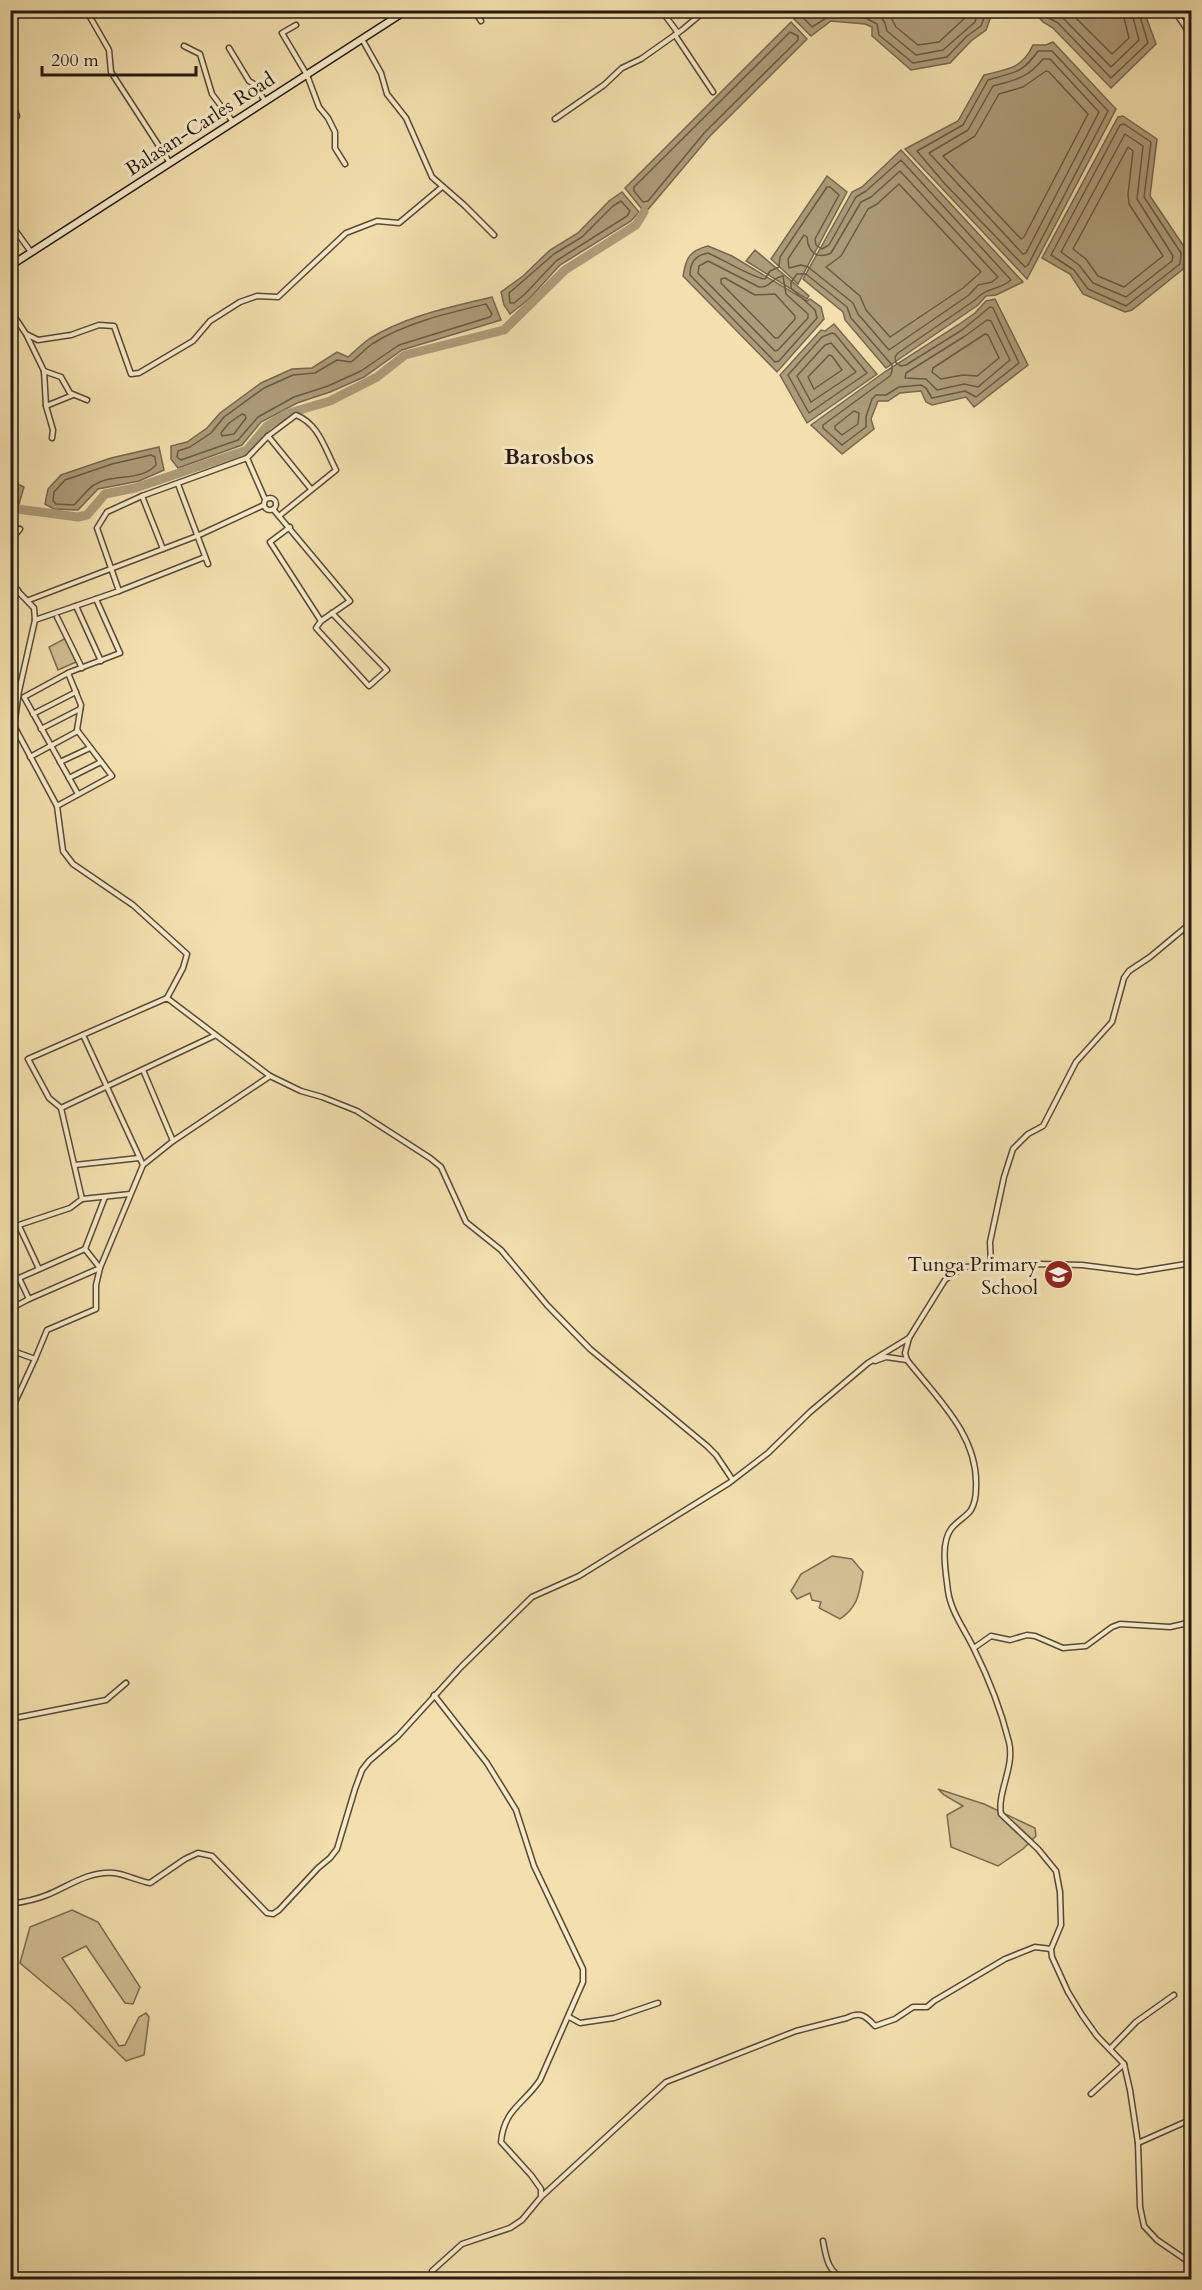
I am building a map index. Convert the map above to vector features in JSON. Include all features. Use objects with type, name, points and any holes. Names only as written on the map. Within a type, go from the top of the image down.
[{"type":"main road","name":"Balasan-Carles Road","points":[[10,266],[404,11]]},
{"type":"street","points":[[86,10],[109,50],[111,72],[170,163]]},
{"type":"street","points":[[474,10],[481,21]]},
{"type":"street","points":[[661,10],[712,92]]},
{"type":"street","points":[[555,118],[604,85],[622,68],[641,59],[676,34],[706,10]]},
{"type":"street","points":[[1174,10],[1191,37]]},
{"type":"street","points":[[296,25],[282,33],[307,75],[319,107],[335,132],[335,148],[345,164]]},
{"type":"street","points":[[362,39],[381,73],[387,94],[406,118],[432,177],[465,205],[494,235]]},
{"type":"street","points":[[184,46],[200,54],[212,94],[233,122]]},
{"type":"street","points":[[229,48],[265,102]]},
{"type":"street","points":[[10,100],[17,116],[10,125]]},
{"type":"street","points":[[26,334],[38,340],[71,335],[99,325],[114,326],[131,374],[139,373],[193,340],[210,321],[240,302],[257,296],[278,297],[346,233],[377,221],[399,223],[442,187]]},
{"type":"street","points":[[10,223],[31,253]]},
{"type":"street","points":[[10,310],[26,334],[44,371],[46,406],[53,430],[52,438]]},
{"type":"street","points":[[44,371],[62,377],[70,393],[87,400]]},
{"type":"street","points":[[46,406],[74,394]]},
{"type":"street","points":[[119,591],[97,528],[107,512],[141,496],[247,458],[268,436],[296,415],[306,419],[315,428],[336,470],[279,516]]},
{"type":"street","points":[[268,436],[311,489]]},
{"type":"street","points":[[247,458],[265,500],[264,506]]},
{"type":"street","points":[[178,484],[208,564]]},
{"type":"street","points":[[141,496],[163,549]]},
{"type":"street","points":[[265,500],[271,497],[274,500],[276,506],[273,509]]},
{"type":"street","points":[[29,600],[197,536],[264,506]]},
{"type":"street","points":[[264,506],[266,509],[273,509],[290,527],[350,601],[332,613],[321,621],[316,628],[369,686],[387,670],[332,613]]},
{"type":"street","points":[[290,527],[270,542],[321,621]]},
{"type":"street","points":[[10,541],[20,529]]},
{"type":"street","points":[[35,620],[119,591],[205,556]]},
{"type":"street","points":[[10,583],[29,600],[34,608],[35,620],[19,691],[14,726],[57,806],[63,851],[73,864],[133,905],[187,954],[183,968],[167,998],[27,1059],[49,1098],[61,1108],[82,1199]]},
{"type":"street","points":[[10,600],[18,590]]},
{"type":"street","points":[[78,794],[24,698],[68,673],[120,653],[96,599]]},
{"type":"street","points":[[76,606],[101,661]]},
{"type":"street","points":[[57,617],[82,668]]},
{"type":"street","points":[[57,806],[112,776],[78,731],[80,709],[68,673]]},
{"type":"street","points":[[33,714],[76,692]]},
{"type":"street","points":[[41,729],[80,709]]},
{"type":"street","points":[[30,757],[78,731]]},
{"type":"street","points":[[60,762],[90,748]]},
{"type":"street","points":[[69,778],[101,762]]},
{"type":"street","points":[[991,1265],[992,1234],[1004,1177],[1013,1149],[1028,1134],[1043,1126],[1076,1062],[1112,1022],[1124,978],[1129,970],[1150,957],[1191,922]]},
{"type":"street","points":[[167,998],[270,1076],[301,1091],[357,1111],[441,1167],[466,1222],[501,1250],[547,1305],[590,1349],[707,1446],[732,1479]]},
{"type":"street","points":[[83,1035],[143,1165]]},
{"type":"street","points":[[61,1108],[216,1035]]},
{"type":"street","points":[[143,1070],[173,1141]]},
{"type":"street","points":[[11,1410],[47,1330],[96,1309],[96,1285],[100,1268],[143,1165],[173,1141],[270,1076]]},
{"type":"street","points":[[75,1165],[139,1158]]},
{"type":"street","points":[[10,1228],[70,1208],[82,1199],[130,1194]]},
{"type":"street","points":[[10,1282],[85,1249],[105,1197]]},
{"type":"street","points":[[19,1226],[39,1269]]},
{"type":"street","points":[[85,1249],[100,1268]]},
{"type":"street","points":[[1191,1263],[1137,1272],[1082,1265],[963,1267],[945,1280],[909,1338],[905,1353],[907,1360],[944,1405],[967,1440],[975,1461],[977,1478],[974,1503],[970,1511],[953,1526],[948,1534],[946,1547],[949,1593],[953,1611],[974,1648],[997,1700],[1010,1746],[1001,1814],[1049,1861],[1059,1880],[1062,1925],[1051,1949],[1068,1992],[1082,2016],[1124,2064],[1138,2143],[1140,2207],[1144,2226],[1157,2240],[1191,2264]]},
{"type":"street","points":[[10,1309],[100,1268]]},
{"type":"street","points":[[19,1278],[29,1299]]},
{"type":"street","points":[[10,1904],[29,1902],[74,1881],[96,1874],[115,1873],[150,1883],[198,1853],[212,1856],[261,1908],[273,1914],[337,1849],[362,1770],[369,1761],[398,1736],[461,1666],[532,1597],[579,1576],[732,1479],[768,1453],[810,1412],[868,1363],[909,1338]]},
{"type":"street","points":[[10,1350],[35,1359]]},
{"type":"street","points":[[868,1363],[886,1357],[907,1360]]},
{"type":"street","points":[[974,1648],[991,1636],[1010,1640],[1027,1635],[1063,1648],[1086,1646],[1112,1627],[1120,1624],[1170,1627],[1191,1622]]},
{"type":"street","points":[[10,1719],[106,1700],[126,1683]]},
{"type":"street","points":[[434,1695],[487,1763],[516,1810],[534,1866],[583,1969],[583,1982],[540,2080],[533,2091],[518,2103],[508,2116],[502,2131],[501,2142],[531,2175],[540,2189],[541,2197]]},
{"type":"street","points":[[432,2280],[432,2271],[462,2244],[510,2228],[522,2220],[541,2197],[666,2082],[796,2031],[853,2015],[867,2016],[875,2026],[895,2019],[913,2007],[927,2007],[1005,1959],[1035,1947],[1051,1949]]},
{"type":"street","points":[[1110,2049],[1136,2022],[1174,1995]]},
{"type":"street","points":[[569,2017],[580,2023],[614,2018],[658,2003]]},
{"type":"street","points":[[1091,2094],[1124,2064]]},
{"type":"street","points":[[1138,2143],[1191,2119]]},
{"type":"street","points":[[822,2241],[827,2264],[845,2280]]},
{"type":"shaded area","points":[[66,638],[76,662],[58,670],[49,647]]},
{"type":"shaded area","points":[[832,1556],[852,1559],[863,1572],[855,1604],[840,1619],[819,1608],[821,1602],[812,1600],[810,1593],[797,1599],[791,1591],[801,1574]]},
{"type":"shaded area","points":[[938,1789],[984,1804],[1035,1828],[1036,1836],[1023,1849],[998,1866],[951,1847],[947,1815],[963,1806]]},
{"type":"shaded area","points":[[72,1910],[98,1922],[140,1987],[133,2004],[125,2003],[86,1946],[62,1958],[119,2046],[125,2045],[139,2017],[146,2013],[149,2017],[144,2055],[126,2061],[71,2006],[20,1963],[30,1927]]},
{"type":"water","points":[[791,10],[923,10],[928,13],[931,10],[996,11],[993,11],[986,30],[971,41],[950,63],[911,70],[872,36],[872,27],[865,24],[831,21],[811,36],[789,14]]},
{"type":"water","points":[[1033,11],[1144,11],[1156,44],[1111,88],[1053,28],[1043,22]]},
{"type":"water","points":[[791,22],[807,39],[710,136],[645,213],[625,188]]},
{"type":"water","points":[[1053,42],[1116,109],[1027,279],[905,149],[958,121],[984,75],[1013,67],[1024,59],[1033,45],[1046,45]]},
{"type":"water","points":[[1123,116],[1157,139],[1150,196],[1187,251],[1187,266],[1132,310],[1125,312],[1083,294],[1070,274],[1042,258],[1118,117]]},
{"type":"water","points":[[901,150],[1023,282],[996,295],[986,296],[978,305],[886,368],[845,320],[843,312],[803,279],[852,192],[862,187]]},
{"type":"water","points":[[827,176],[847,192],[798,284],[771,259]]},
{"type":"water","points":[[622,192],[639,212],[631,221],[560,265],[529,299],[510,314],[504,305],[501,292],[523,276],[550,250],[578,233],[609,201]]},
{"type":"water","points":[[708,246],[732,256],[821,307],[824,319],[777,372],[683,276],[690,256],[696,250]]},
{"type":"water","points":[[755,250],[809,296],[807,299],[746,261]]},
{"type":"water","points":[[492,297],[501,320],[402,350],[364,377],[297,403],[261,422],[242,445],[178,468],[171,459],[171,446],[187,442],[207,428],[220,413],[261,383],[292,369],[312,368],[337,352],[348,357],[369,339],[413,318]]},
{"type":"water","points":[[995,299],[1028,365],[974,407],[966,397],[932,405],[926,402],[921,391],[900,393],[888,401],[878,401],[871,419],[874,429],[842,454],[811,425],[886,371],[975,313],[986,301]]},
{"type":"water","points":[[834,324],[877,374],[807,423],[780,375],[821,330],[825,331]]},
{"type":"water","points":[[159,447],[164,470],[139,481],[98,489],[78,510],[54,509],[45,504],[48,489],[61,475],[111,458]]},
{"type":"water","points":[[11,481],[24,487],[19,504],[11,503]]},
{"type":"waterway","points":[[10,508],[78,517],[87,515],[105,494],[135,488],[247,450],[267,426],[286,414],[330,401],[377,377],[405,355],[504,330],[565,270],[636,225],[644,212]]},
{"type":"place","name":"Tunga Primary School","points":[[1059,1275]]},
{"type":"district","name":"Barosbos","points":[[549,457]]}]
